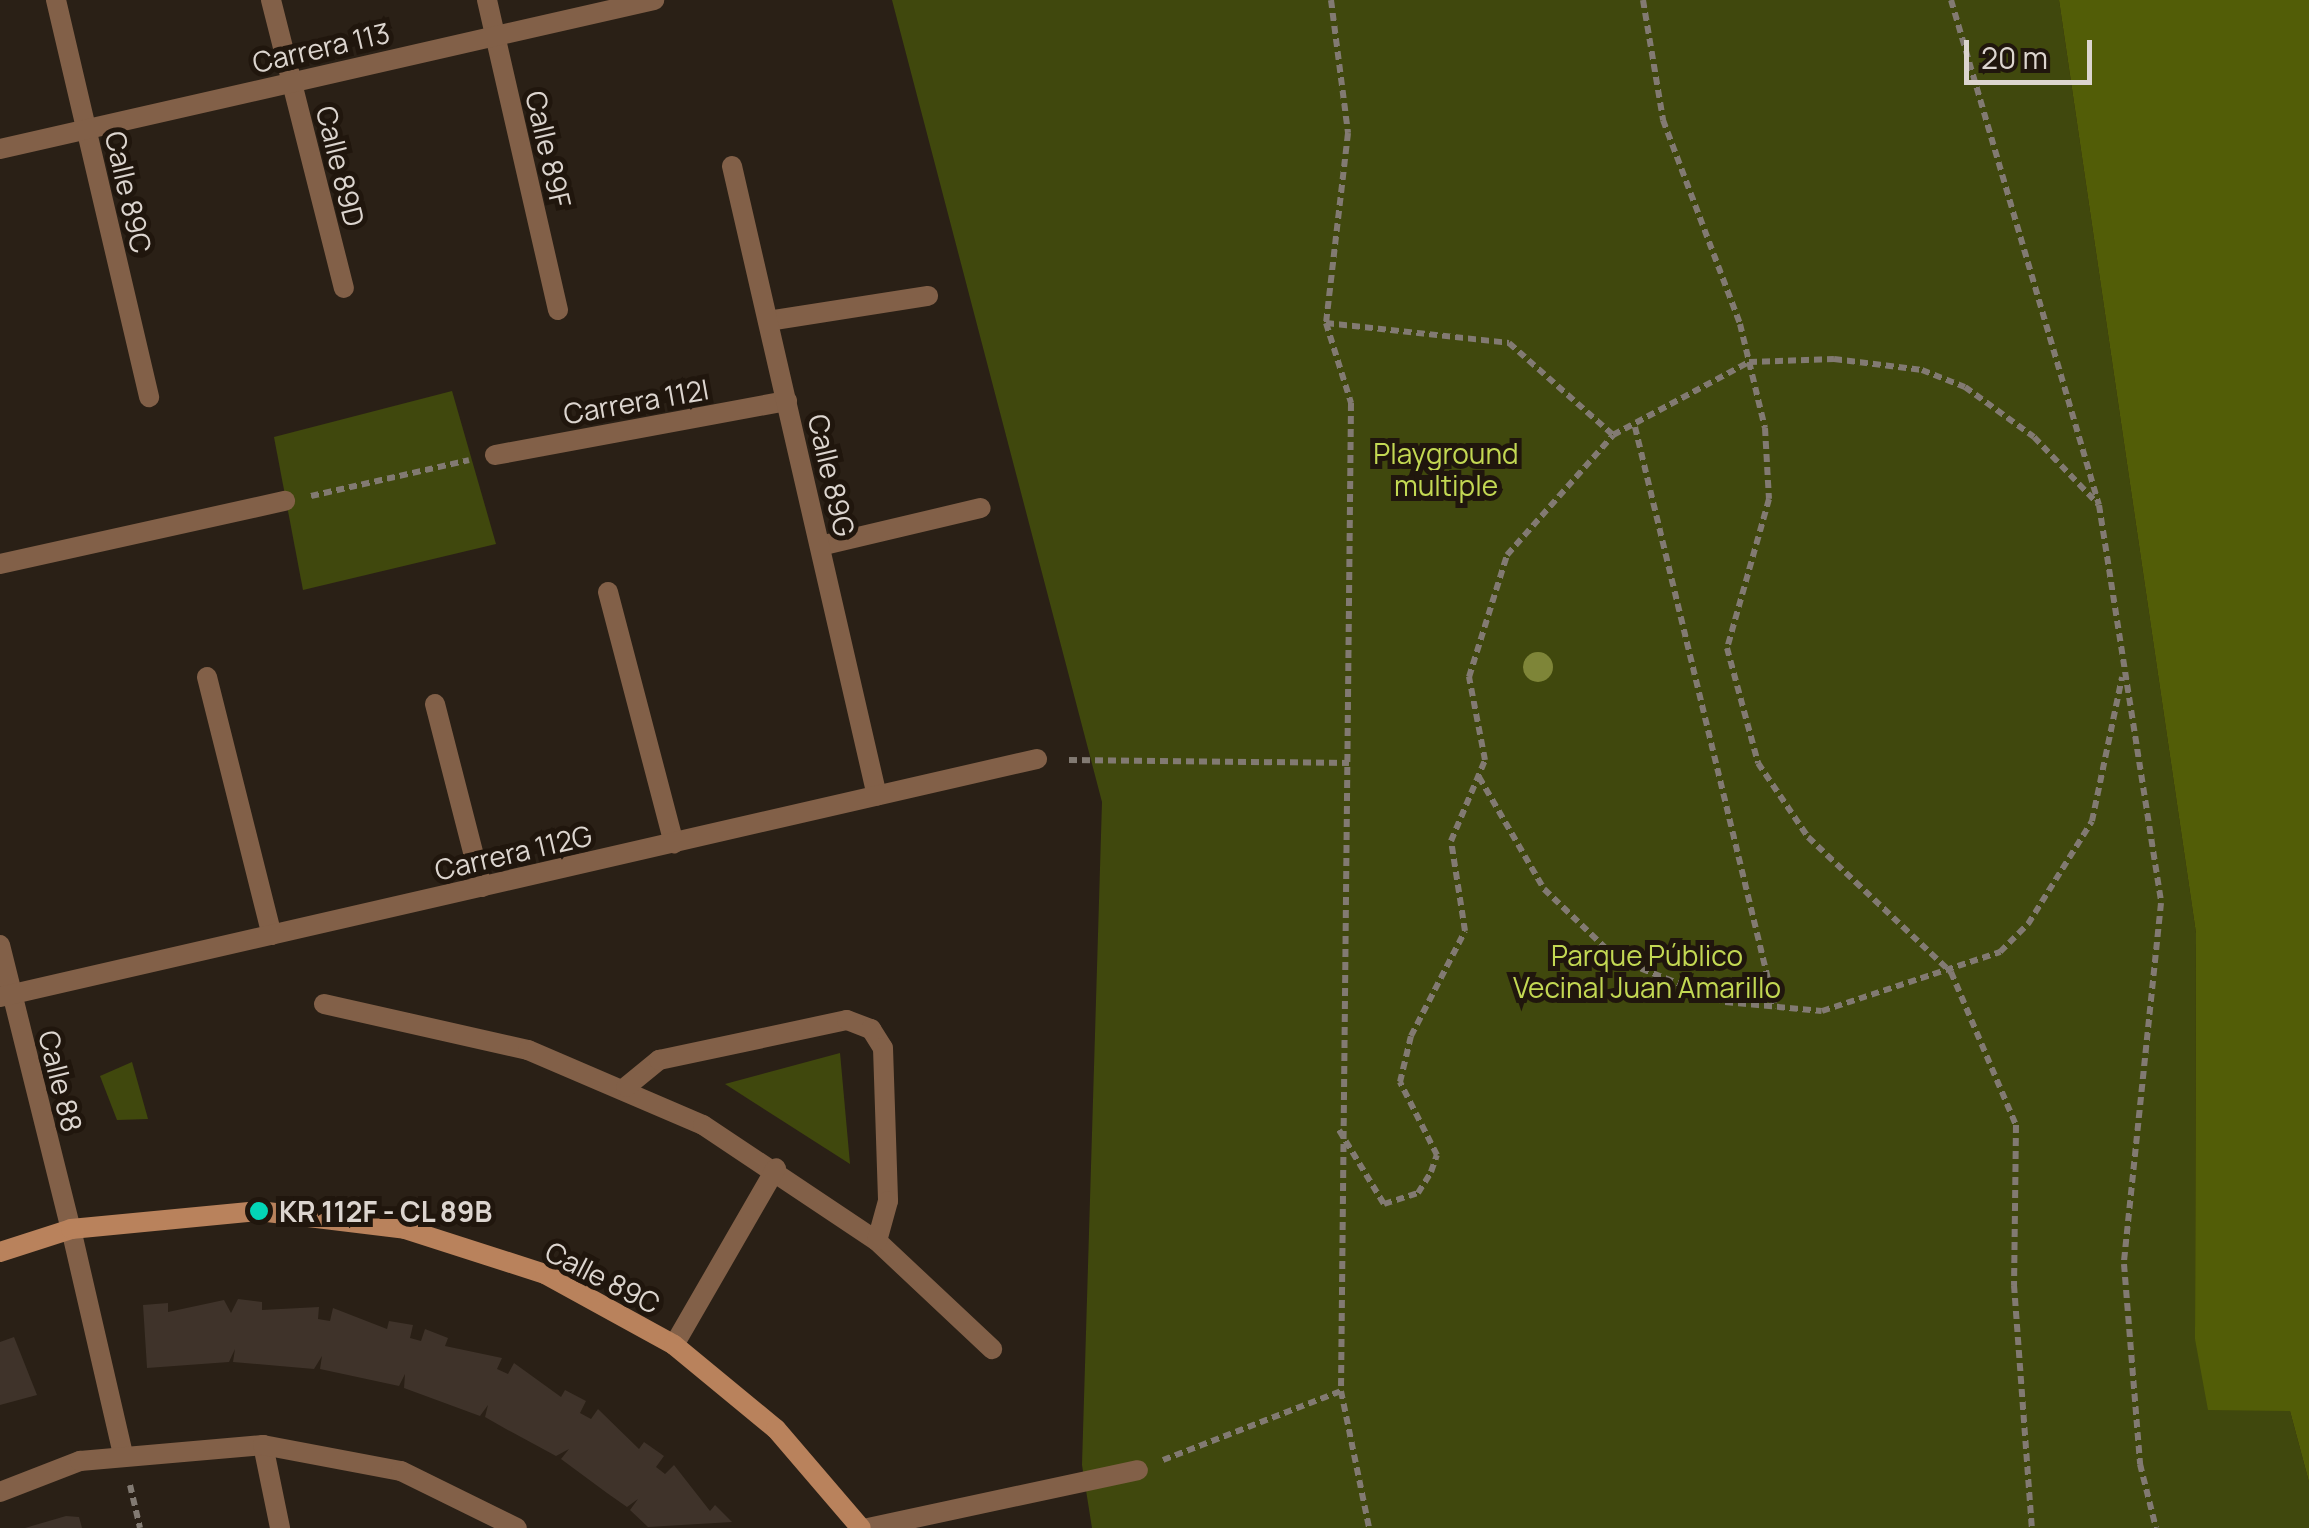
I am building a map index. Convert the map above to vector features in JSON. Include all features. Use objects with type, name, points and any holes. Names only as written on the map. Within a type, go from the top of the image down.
[{"type":"street","name":"Calle 89C","points":[[56,0],[149,397]]},
{"type":"street","name":"Calle 89D","points":[[271,0],[344,288]]},
{"type":"street","name":"Calle 89F","points":[[487,0],[558,310]]},
{"type":"street","name":"Carrera 113","points":[[0,148],[654,0]]},
{"type":"street","name":"Calle 89G","points":[[732,166],[877,796]]},
{"type":"street","points":[[768,321],[928,296]]},
{"type":"street","name":"Carrera 112I","points":[[495,455],[786,401]]},
{"type":"street","points":[[0,564],[285,501]]},
{"type":"street","points":[[820,546],[980,508]]},
{"type":"street","points":[[608,592],[674,843]]},
{"type":"street","points":[[208,676],[272,935]]},
{"type":"street","points":[[434,704],[482,887]]},
{"type":"street","name":"Carrera 112G","points":[[5,995],[1037,759]]},
{"type":"street","name":"Calle 88","points":[[0,946],[5,995],[71,1229],[123,1455]]},
{"type":"street","points":[[324,1004],[495,1040],[626,1088],[776,1168],[877,1241],[992,1349]]},
{"type":"street","points":[[626,1088],[658,1060],[847,1020],[870,1029],[883,1048],[888,1182],[877,1241]]},
{"type":"street","points":[[674,1345],[776,1168]]},
{"type":"street","name":"Calle 89C","points":[[0,1252],[71,1229],[259,1211],[405,1228],[545,1274],[674,1345],[776,1429],[864,1528]]},
{"type":"street","points":[[262,1444],[280,1528]]},
{"type":"street","points":[[0,1492],[123,1455],[262,1444],[400,1471],[517,1528]]},
{"type":"street","points":[[864,1528],[1138,1470]]},
{"type":"path","points":[[1331,0],[1348,132],[1326,323],[1350,403],[1349,763],[1336,1122],[1340,1391],[1370,1528]]},
{"type":"path","points":[[1643,0],[1663,120],[1749,362],[1769,498],[1727,648],[1758,763],[1808,837],[1951,972],[2016,1125],[2014,1285],[2032,1528]]},
{"type":"path","points":[[1952,0],[2099,505],[2161,903],[2124,1264],[2140,1464],[2156,1528]]},
{"type":"path","points":[[1326,323],[1509,343],[1614,435]]},
{"type":"path","points":[[1336,1122],[1356,1171],[1384,1204],[1418,1193],[1437,1155],[1400,1082],[1411,1036],[1465,932],[1451,841],[1485,760],[1469,678],[1508,555],[1614,435],[1749,362],[1890,364],[1965,387],[2034,437],[2099,505]]},
{"type":"path","points":[[1635,427],[1774,1008]]},
{"type":"path","points":[[285,501],[495,455]]},
{"type":"path","points":[[1478,776],[1544,889],[1618,959],[1685,990],[1774,1008],[1860,1004],[2000,952],[2074,858],[2092,821],[2123,670]]},
{"type":"path","points":[[1037,759],[1349,763]]},
{"type":"path","points":[[1138,1470],[1340,1391]]},
{"type":"green space","name":"Parque Público Vecinal Juan Amarillo","points":[[892,0],[2059,0],[2196,933],[2195,1339],[2290,1411],[2309,1482],[2309,1528],[1092,1528],[1082,1465],[1102,802]]},
{"type":"green space","points":[[2059,0],[2309,0],[2309,1482],[2290,1411],[2208,1410],[2195,1339],[2196,933]]},
{"type":"green space","points":[[452,391],[496,544],[303,590],[274,437]]},
{"type":"green space","points":[[840,1053],[850,1164],[725,1084]]},
{"type":"green space","points":[[132,1062],[148,1119],[117,1120],[100,1076]]},
{"type":"building","points":[[238,1299],[262,1302],[262,1310],[319,1307],[318,1319],[330,1321],[333,1308],[387,1329],[389,1321],[413,1325],[410,1338],[421,1341],[425,1329],[448,1338],[445,1346],[502,1358],[497,1369],[508,1374],[514,1363],[561,1397],[565,1390],[586,1401],[580,1413],[591,1419],[598,1409],[639,1449],[644,1442],[664,1456],[656,1467],[665,1474],[674,1465],[710,1511],[715,1505],[732,1522],[648,1527],[630,1510],[638,1499],[627,1507],[607,1493],[561,1459],[569,1449],[556,1456],[506,1429],[485,1417],[488,1405],[480,1416],[404,1388],[405,1374],[399,1386],[320,1369],[322,1356],[314,1369],[233,1362],[235,1349],[229,1362],[147,1368],[143,1305],[168,1303],[168,1312],[224,1300],[231,1313]]},
{"type":"building","points":[[14,1337],[37,1395],[0,1405],[0,1342]]},
{"type":"building","points":[[66,1516],[79,1517],[82,1528],[25,1528]]},
{"type":"place","name":"KR 112F - CL 89B","points":[[259,1211]]},
{"type":"park label","name":"Playground multiple","points":[[1446,469]]}]
